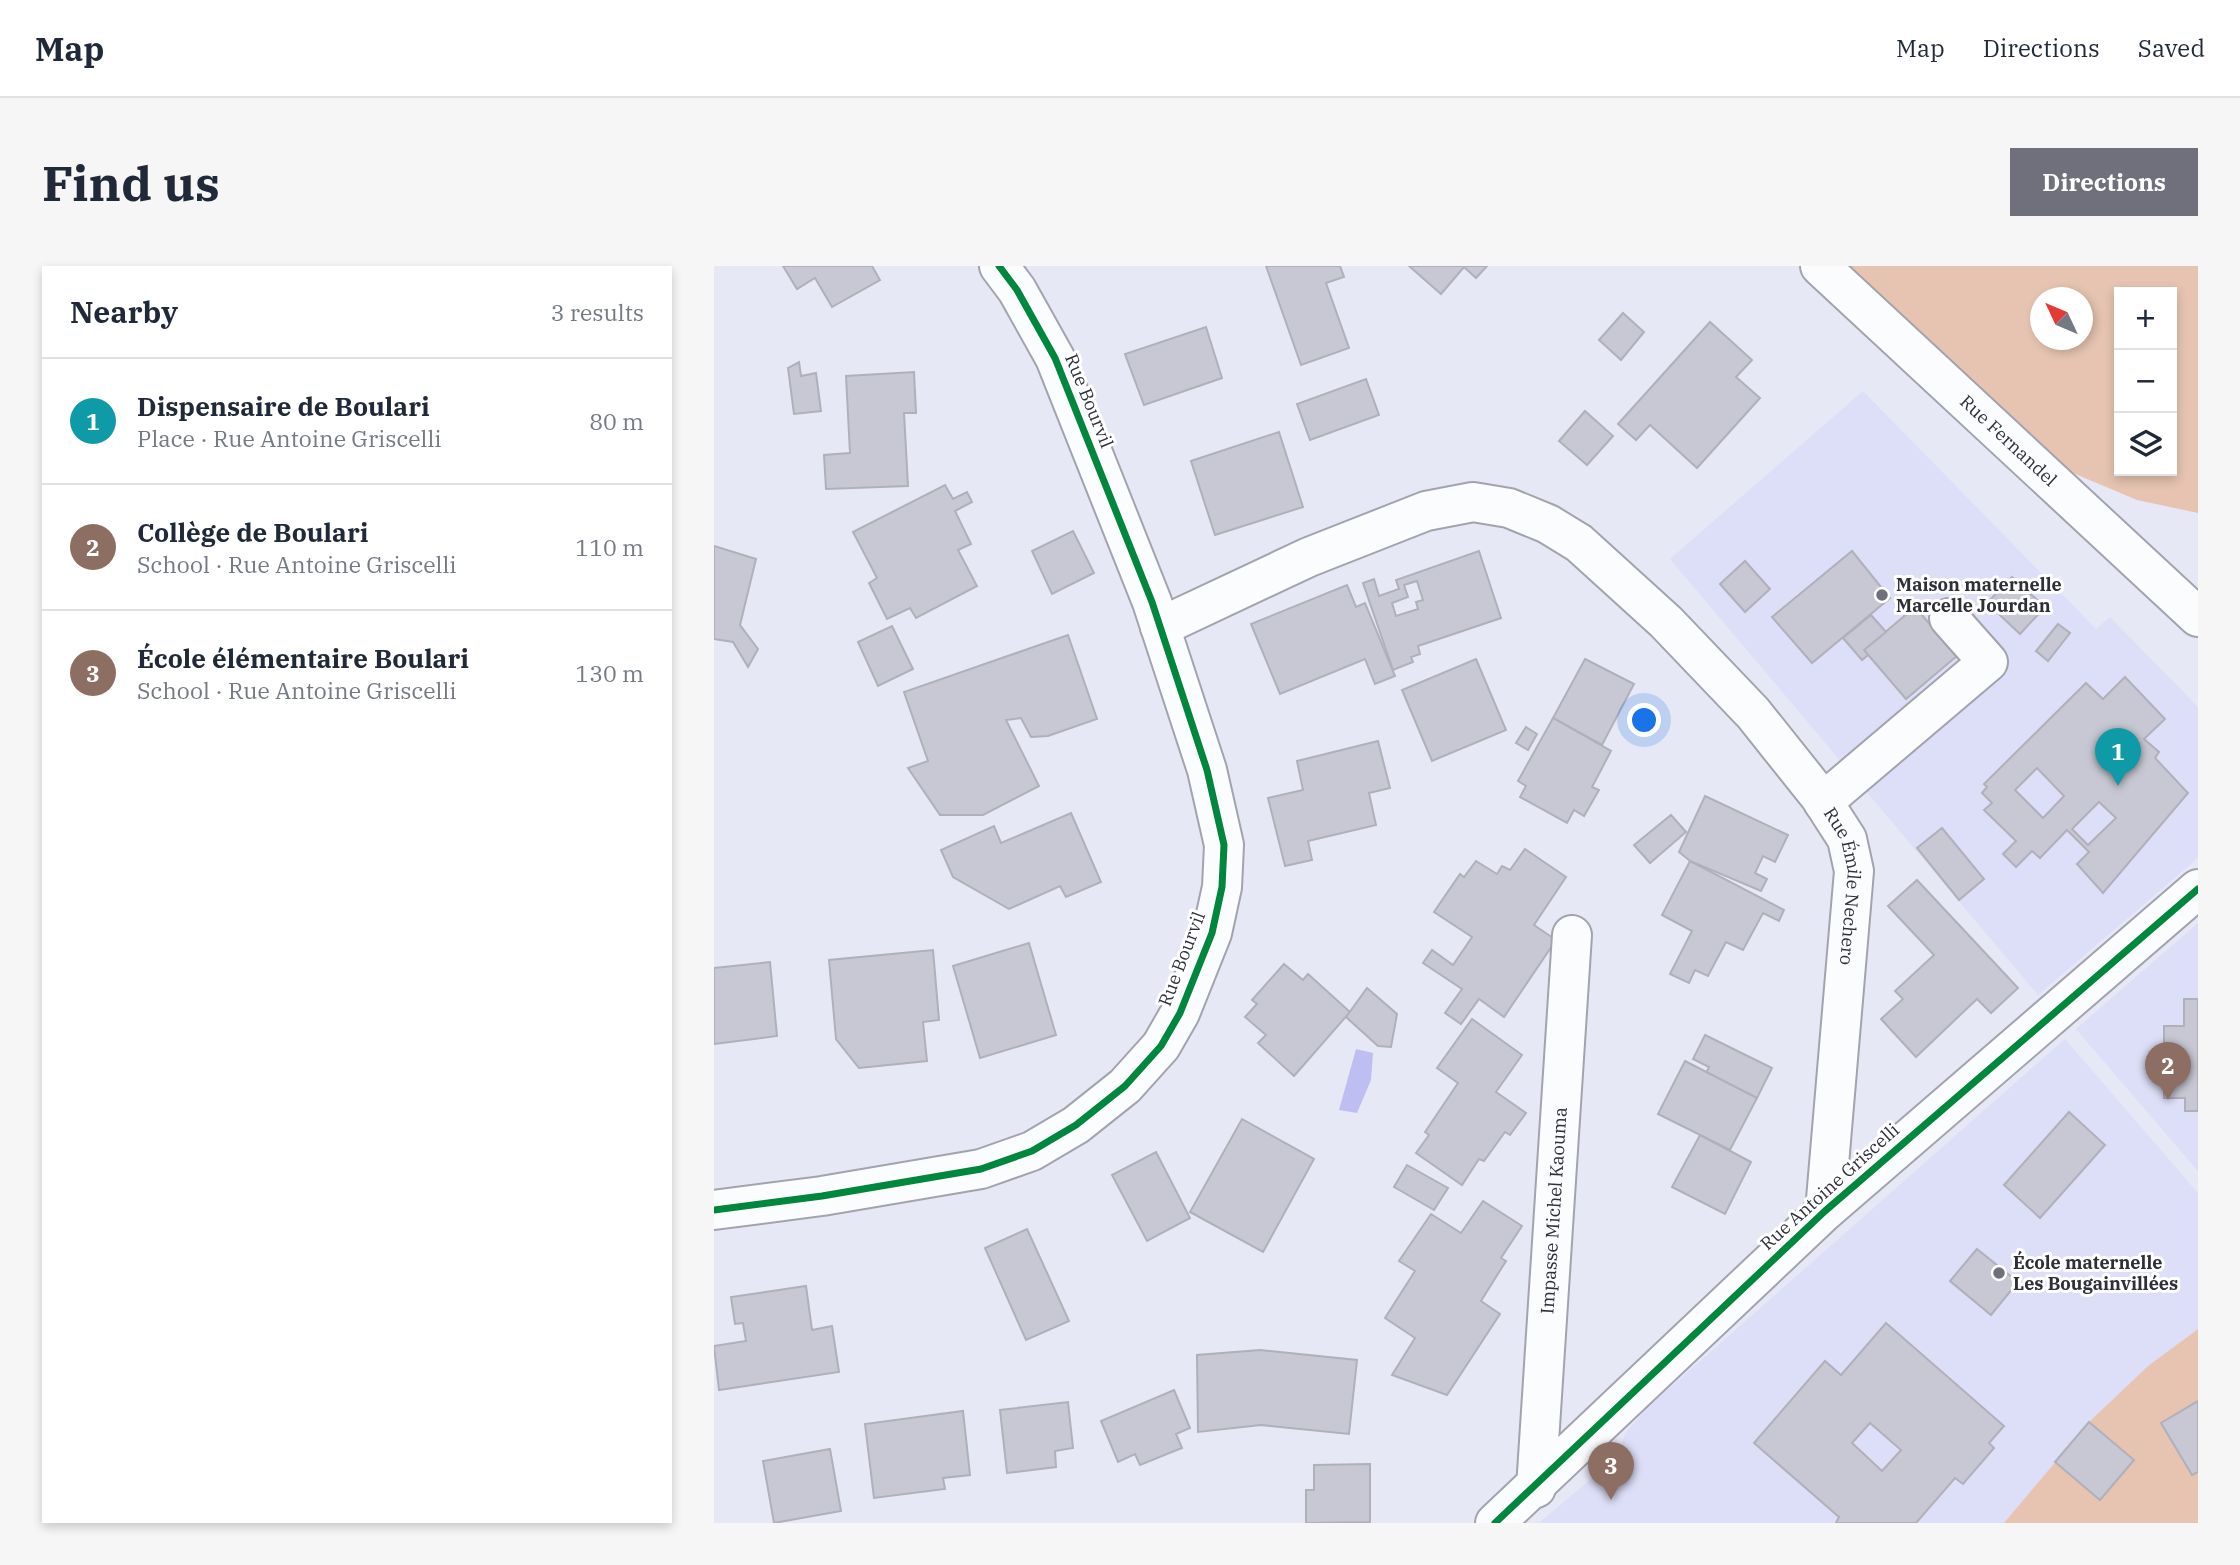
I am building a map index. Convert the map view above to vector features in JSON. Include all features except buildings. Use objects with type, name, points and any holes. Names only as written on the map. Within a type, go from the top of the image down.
[{"type":"street","name":"Rue Bourvil","points":[[714,1210],[794,1200],[981,1169],[1032,1151],[1076,1125],[1125,1086],[1161,1046],[1180,1013],[1212,933],[1222,887],[1224,845],[1209,777],[1160,627],[1055,358],[1017,290],[999,266]]},
{"type":"street","name":"Rue Fernandel","points":[[1820,266],[2198,617]]},
{"type":"street","name":"Rue Émile Nechero","points":[[1160,627],[1310,557],[1413,516],[1473,502],[1509,508],[1548,524],[1579,543],[1666,622],[1753,713],[1823,802],[1847,839],[1854,871],[1825,1211]]},
{"type":"street","points":[[1823,802],[1989,662],[1949,618]]},
{"type":"street","name":"Rue Antoine Griscelli","points":[[1495,1523],[1536,1488],[1825,1211],[2198,889]]},
{"type":"street","name":"Impasse Michel Kaouma","points":[[1536,1488],[1572,934]]},
{"type":"shaded area","points":[[1842,266],[2198,266],[2198,513],[2137,500],[2054,465]]},
{"type":"shaded area","points":[[1863,391],[2096,629],[2110,617],[2198,707],[2198,858],[2038,995],[1670,559]]},
{"type":"shaded area","points":[[2198,923],[2198,1171],[2076,1029]]},
{"type":"shaded area","name":"École maternelle Les Bougainvillées","points":[[2065,1039],[2198,1193],[2198,1329],[2148,1366],[2089,1422],[2004,1523],[1539,1523],[1592,1478],[1611,1476],[1625,1434],[1647,1408]]},
{"type":"shaded area","points":[[2198,1329],[2198,1523],[2004,1523],[2089,1422],[2148,1366]]},
{"type":"water","points":[[1356,1049],[1373,1053],[1371,1080],[1357,1113],[1339,1110]]},
{"type":"cycle path","points":[[714,1210],[822,1196],[981,1169],[1032,1151],[1076,1125],[1125,1086],[1161,1046],[1180,1013],[1212,933],[1222,887],[1224,845],[1207,770],[1152,602],[1055,358],[1017,290],[999,266]]},
{"type":"cycle path","points":[[1495,1523],[1825,1211],[2198,889]]},
{"type":"place","name":"Maison maternelle Marcelle Jourdan","points":[[1882,595]]},
{"type":"place","name":"Dispensaire de Boulari","points":[[2118,786]]},
{"type":"place","name":"Collège de Boulari","points":[[2168,1100]]},
{"type":"place","name":"École maternelle Les Bougainvillées","points":[[1999,1273]]},
{"type":"place","name":"École élémentaire Boulari","points":[[1611,1500]]}]
